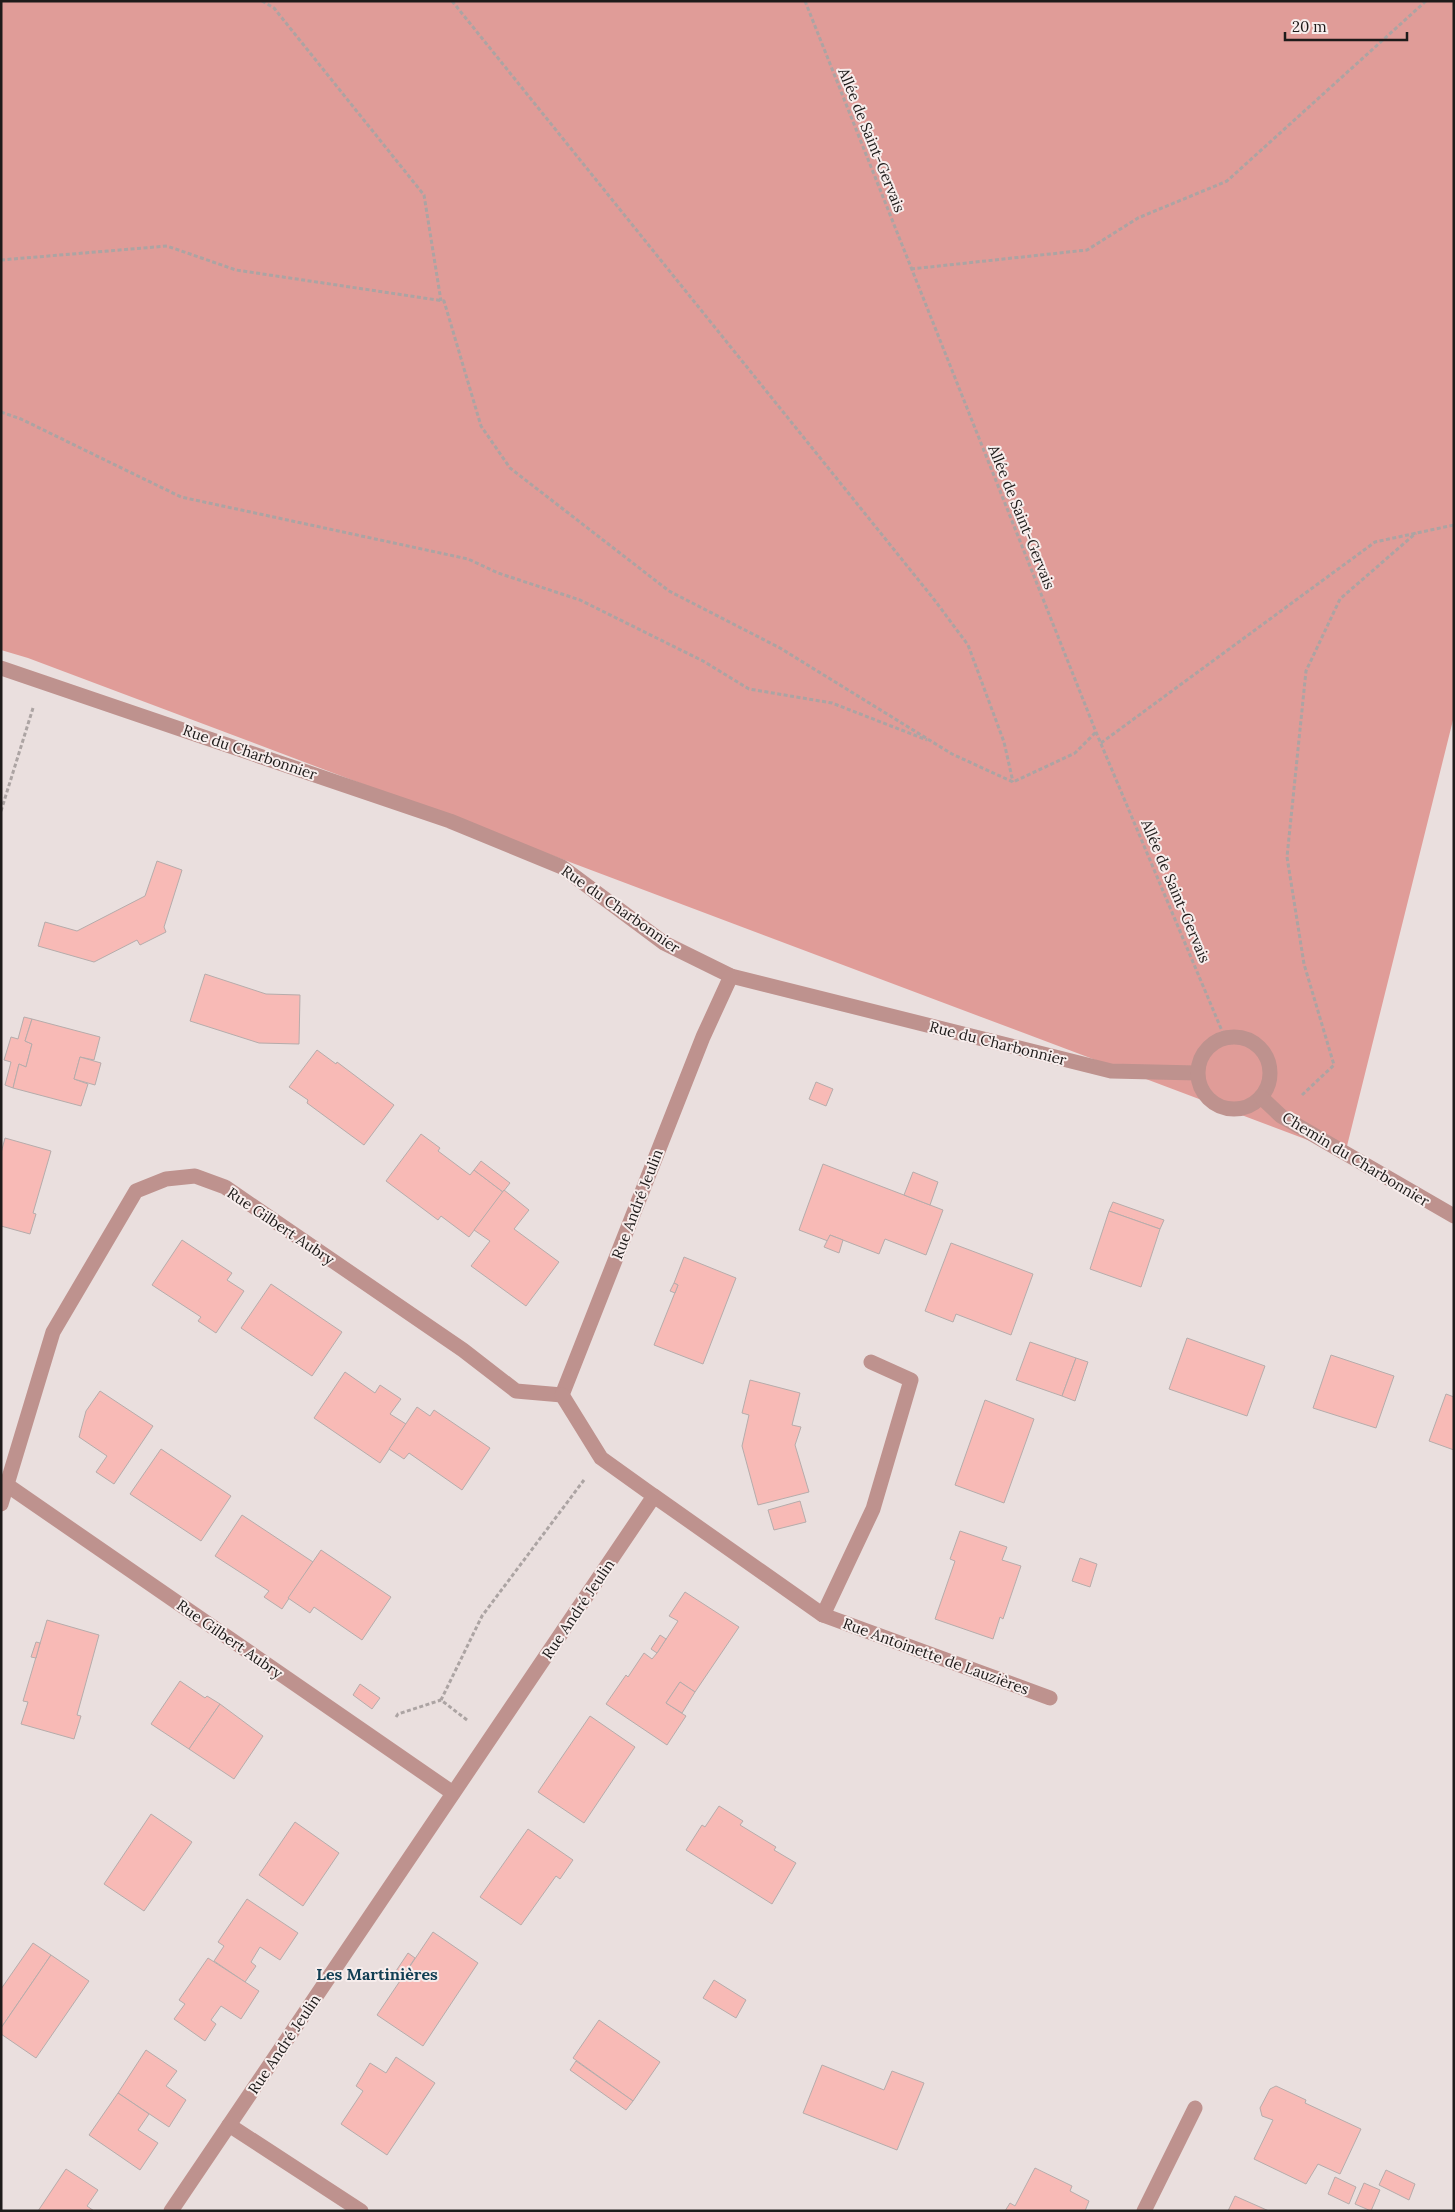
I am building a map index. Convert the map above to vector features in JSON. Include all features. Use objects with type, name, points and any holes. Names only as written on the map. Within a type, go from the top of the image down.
[{"type":"street","name":"Rue du Charbonnier","points":[[1,668],[450,821],[562,867],[664,943],[731,976],[1110,1071],[1198,1073]]},
{"type":"street","name":"Rue André Jeulin","points":[[562,1395],[703,1037],[731,976]]},
{"type":"street","points":[[1240,1037],[1255,1043],[1265,1054],[1270,1068],[1269,1084],[1262,1097],[1250,1106],[1236,1109],[1221,1107],[1209,1100],[1200,1087],[1199,1061],[1205,1050],[1214,1042],[1226,1038],[1240,1037]]},
{"type":"street","name":"Chemin du Charbonnier","points":[[1262,1097],[1281,1116],[1454,1216]]},
{"type":"street","name":"Rue Gilbert Aubry","points":[[1,1504],[53,1332],[136,1190],[166,1179],[195,1176],[225,1187],[463,1350],[516,1391],[562,1395]]},
{"type":"street","name":"Rue Antoinette de Lauzières","points":[[823,1615],[873,1509],[912,1380],[871,1362]]},
{"type":"street","points":[[562,1395],[601,1458],[654,1496]]},
{"type":"street","name":"Rue Gilbert Aubry","points":[[7,1485],[453,1793]]},
{"type":"street","name":"Rue André Jeulin","points":[[171,2211],[654,1496]]},
{"type":"street","name":"Rue Antoinette de Lauzières","points":[[654,1496],[823,1615],[1050,1698]]},
{"type":"street","points":[[1144,2211],[1195,2108]]},
{"type":"street","points":[[228,2125],[361,2211]]},
{"type":"path","points":[[262,1],[274,8],[424,195],[441,302]]},
{"type":"path","points":[[452,1],[933,598],[968,645],[1004,742],[1013,782]]},
{"type":"path","name":"Allée de Saint-Gervais","points":[[805,1],[1096,732],[1226,1038]]},
{"type":"path","points":[[911,269],[1088,250],[1138,218],[1227,181],[1426,1]]},
{"type":"path","points":[[1,260],[167,246],[236,270],[444,301],[482,426],[510,468],[669,591],[780,648],[952,754],[1013,782],[1075,753],[1096,732]]},
{"type":"path","points":[[1,412],[21,419],[181,497],[468,559],[498,573],[580,600],[703,661],[749,689],[832,703],[931,742]]},
{"type":"path","points":[[1101,743],[1374,542],[1454,525]]},
{"type":"path","points":[[1281,1116],[1334,1064],[1304,964],[1287,857],[1306,671],[1340,599],[1416,534]]},
{"type":"path","points":[[1,811],[41,681]]},
{"type":"path","points":[[380,1742],[398,1714],[441,1700],[482,1616],[601,1458]]},
{"type":"path","points":[[441,1700],[491,1738]]},
{"type":"shaded area","points":[[1,1],[1454,1],[1454,716],[1345,1154],[28,658],[1,650]]},
{"type":"building","points":[[157,861],[182,870],[164,927],[166,932],[140,945],[137,940],[94,962],[38,946],[45,922],[77,931],[145,896]]},
{"type":"building","points":[[205,974],[266,994],[300,995],[299,1044],[259,1043],[190,1021]]},
{"type":"building","points":[[24,1017],[32,1019],[25,1041],[32,1044],[26,1067],[19,1064],[13,1088],[5,1085],[11,1062],[4,1060],[11,1037],[18,1039]]},
{"type":"building","points":[[32,1019],[100,1037],[94,1060],[80,1057],[74,1079],[88,1084],[81,1106],[13,1088],[19,1064],[26,1067],[32,1044],[25,1041]]},
{"type":"building","points":[[317,1050],[336,1064],[337,1062],[394,1105],[364,1145],[307,1103],[308,1100],[289,1087]]},
{"type":"building","points":[[80,1057],[101,1063],[95,1085],[74,1079]]},
{"type":"building","points":[[816,1082],[833,1089],[826,1106],[809,1099]]},
{"type":"building","points":[[421,1134],[440,1148],[438,1151],[470,1175],[474,1170],[503,1192],[469,1237],[441,1216],[438,1220],[386,1181]]},
{"type":"building","points":[[5,1138],[51,1151],[33,1213],[36,1214],[30,1234],[1,1226],[1,1153]]},
{"type":"building","points":[[481,1161],[510,1183],[503,1192],[474,1170]]},
{"type":"building","points":[[823,1164],[943,1210],[926,1255],[885,1239],[879,1254],[830,1235],[828,1241],[799,1230]]},
{"type":"building","points":[[913,1172],[938,1182],[930,1205],[904,1195]]},
{"type":"building","points":[[504,1190],[529,1210],[514,1229],[559,1262],[526,1306],[471,1266],[490,1241],[474,1230]]},
{"type":"building","points":[[1113,1202],[1164,1220],[1160,1229],[1109,1211]]},
{"type":"building","points":[[1109,1211],[1160,1229],[1141,1287],[1090,1269]]},
{"type":"building","points":[[830,1235],[843,1240],[839,1253],[824,1247]]},
{"type":"building","points":[[182,1240],[232,1273],[227,1280],[244,1291],[216,1333],[198,1321],[201,1317],[152,1285]]},
{"type":"building","points":[[951,1243],[1033,1274],[1011,1335],[956,1314],[953,1322],[925,1311]]},
{"type":"building","points":[[684,1257],[736,1278],[703,1364],[654,1345],[678,1285],[674,1283]]},
{"type":"building","points":[[674,1283],[678,1285],[675,1293],[670,1291]]},
{"type":"building","points":[[271,1284],[342,1332],[312,1376],[241,1328]]},
{"type":"building","points":[[1187,1338],[1265,1366],[1247,1416],[1169,1389]]},
{"type":"building","points":[[1030,1342],[1076,1358],[1062,1396],[1016,1380]]},
{"type":"building","points":[[1331,1355],[1394,1376],[1376,1428],[1313,1408]]},
{"type":"building","points":[[1076,1358],[1088,1362],[1075,1401],[1062,1396]]},
{"type":"building","points":[[345,1372],[375,1393],[380,1385],[401,1399],[390,1414],[406,1424],[380,1463],[314,1418]]},
{"type":"building","points":[[750,1380],[800,1393],[792,1425],[801,1427],[795,1445],[809,1492],[758,1505],[742,1446],[749,1415],[742,1413]]},
{"type":"building","points":[[100,1391],[153,1426],[114,1484],[96,1472],[107,1456],[79,1437],[86,1411]]},
{"type":"building","points":[[1446,1394],[1454,1397],[1454,1450],[1429,1441]]},
{"type":"building","points":[[985,1400],[1034,1419],[1004,1503],[955,1485]]},
{"type":"building","points":[[417,1407],[430,1416],[434,1410],[490,1448],[462,1490],[409,1453],[404,1459],[389,1449]]},
{"type":"building","points":[[161,1449],[231,1496],[201,1541],[130,1494]]},
{"type":"building","points":[[800,1501],[806,1522],[774,1530],[768,1510]]},
{"type":"building","points":[[242,1515],[313,1562],[282,1609],[264,1597],[269,1591],[215,1556]]},
{"type":"building","points":[[960,1531],[1007,1547],[1002,1560],[1021,1566],[1003,1619],[1000,1617],[993,1639],[935,1619],[955,1561],[950,1559]]},
{"type":"building","points":[[321,1550],[391,1597],[362,1640],[314,1607],[310,1613],[288,1598]]},
{"type":"building","points":[[1080,1558],[1097,1564],[1090,1587],[1072,1581]]},
{"type":"building","points":[[685,1592],[739,1627],[695,1692],[680,1682],[666,1703],[686,1716],[667,1745],[606,1704],[626,1675],[628,1677],[644,1653],[652,1659],[657,1653],[678,1621],[669,1616]]},
{"type":"building","points":[[47,1620],[99,1635],[77,1715],[81,1716],[74,1739],[21,1724],[28,1702],[23,1701]]},
{"type":"building","points":[[660,1635],[666,1639],[657,1653],[651,1649]]},
{"type":"building","points":[[36,1642],[40,1643],[36,1658],[31,1657]]},
{"type":"building","points":[[180,1681],[205,1698],[207,1696],[220,1704],[189,1749],[151,1724]]},
{"type":"building","points":[[680,1682],[695,1692],[682,1713],[666,1703]]},
{"type":"building","points":[[360,1684],[380,1698],[372,1709],[353,1695]]},
{"type":"building","points":[[220,1704],[263,1736],[234,1779],[189,1749]]},
{"type":"building","points":[[590,1716],[635,1747],[584,1823],[538,1792]]},
{"type":"building","points":[[719,1806],[743,1821],[740,1825],[776,1847],[774,1850],[796,1863],[772,1904],[686,1850],[702,1825],[705,1827]]},
{"type":"building","points":[[151,1814],[192,1842],[144,1911],[104,1884]]},
{"type":"building","points":[[295,1822],[339,1853],[303,1906],[259,1875]]},
{"type":"building","points":[[528,1829],[573,1860],[560,1879],[556,1876],[521,1925],[480,1897]]},
{"type":"building","points":[[247,1899],[298,1933],[280,1960],[260,1947],[251,1962],[256,1966],[245,1982],[214,1961],[224,1946],[218,1942]]},
{"type":"building","points":[[433,1932],[478,1963],[423,2046],[377,2015]]},
{"type":"building","points":[[33,1943],[51,1955],[1,2028],[1,1989]]},
{"type":"building","points":[[408,1953],[415,1958],[401,1979],[394,1974]]},
{"type":"building","points":[[51,1955],[89,1981],[36,2058],[1,2034],[1,2028]]},
{"type":"building","points":[[208,1958],[259,1991],[241,2019],[221,2006],[211,2020],[216,2024],[205,2041],[174,2019],[185,2004],[179,2000]]},
{"type":"building","points":[[714,1980],[746,2000],[736,2018],[703,1998]]},
{"type":"building","points":[[599,2020],[660,2062],[633,2101],[573,2058]]},
{"type":"building","points":[[146,2050],[177,2071],[166,2086],[186,2100],[169,2127],[118,2093]]},
{"type":"building","points":[[396,2057],[435,2083],[387,2155],[341,2124],[363,2091],[356,2086],[370,2063],[386,2073]]},
{"type":"building","points":[[576,2061],[633,2101],[626,2110],[570,2070]]},
{"type":"building","points":[[822,2065],[884,2090],[892,2071],[924,2083],[897,2150],[803,2113]]},
{"type":"building","points":[[1276,2086],[1306,2100],[1305,2103],[1361,2129],[1340,2174],[1318,2164],[1306,2184],[1254,2159],[1273,2120],[1262,2116],[1260,2108],[1270,2089]]},
{"type":"building","points":[[118,2093],[149,2114],[138,2130],[158,2143],[140,2170],[89,2135]]},
{"type":"building","points":[[1035,2168],[1072,2186],[1070,2191],[1089,2201],[1085,2211],[1005,2211],[1010,2203],[1015,2206]]},
{"type":"building","points":[[66,2169],[98,2190],[87,2206],[94,2211],[38,2211]]},
{"type":"building","points":[[1386,2170],[1415,2184],[1409,2200],[1379,2185]]},
{"type":"building","points":[[1335,2177],[1356,2187],[1349,2204],[1328,2194]]},
{"type":"building","points":[[1364,2183],[1380,2190],[1371,2211],[1355,2204]]},
{"type":"building","points":[[1235,2196],[1269,2211],[1228,2211]]},
{"type":"district","name":"Les Martinières","points":[[377,1974]]}]
